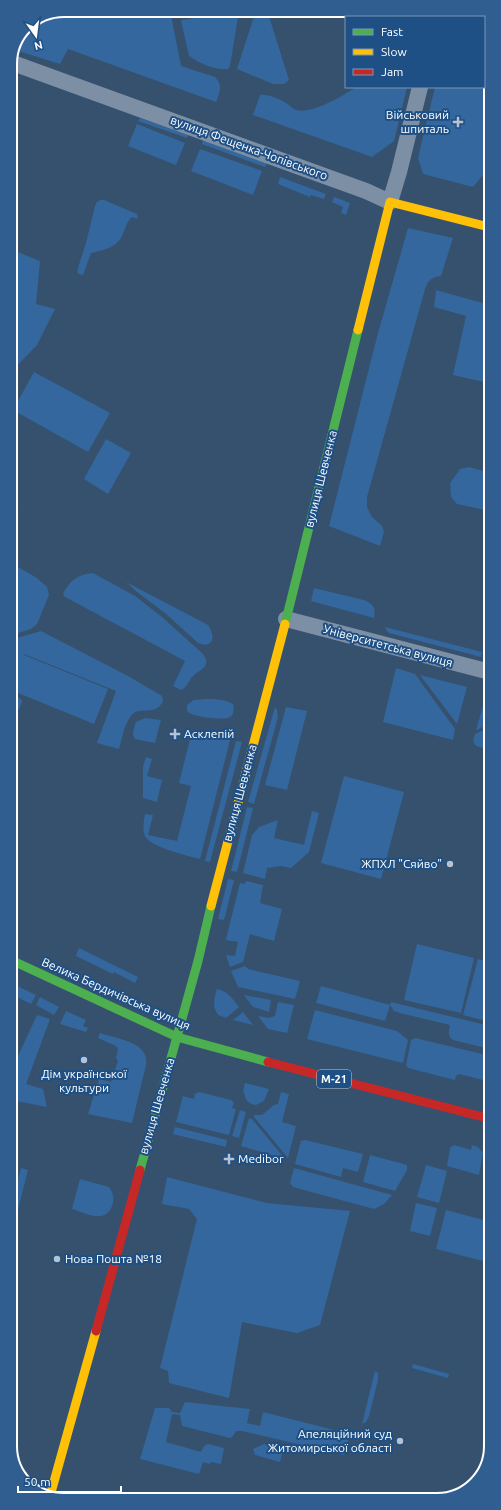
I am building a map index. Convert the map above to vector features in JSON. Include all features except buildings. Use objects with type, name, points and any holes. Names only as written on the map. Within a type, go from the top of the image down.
[{"type":"main road","name":"вулиця Фещенка-Чопівського","points":[[390,202],[484,226]]},
{"type":"main road","name":"вулиця Шевченка","points":[[51,1491],[180,1026],[286,619],[390,202]]},
{"type":"main road","name":"Велика Бердичівська вулиця","points":[[17,963],[177,1037],[484,1117]]},
{"type":"main road","name":"Велика Бердичівська вулиця","points":[[42,964],[152,1015]]},
{"type":"street","name":"вулиця Фещенка-Чопівського","points":[[17,65],[366,191],[390,202]]},
{"type":"street","name":"вулиця Шевченка","points":[[390,202],[400,172],[420,88]]},
{"type":"street","name":"Університетська вулиця","points":[[286,619],[484,670]]},
{"type":"shaded area","points":[[64,17],[171,17],[181,66],[215,77],[220,86],[220,92],[216,102],[68,49],[60,64],[19,51],[25,38],[31,31],[46,21]]},
{"type":"shaded area","points":[[202,17],[238,17],[230,66],[228,69],[218,69],[208,66],[189,56],[181,20]]},
{"type":"shaded area","points":[[254,17],[269,17],[289,80],[284,84],[273,84],[237,69]]},
{"type":"shaded area","points":[[354,88],[407,88],[394,141],[372,157],[253,115],[260,95],[273,97],[296,110],[302,111],[318,107],[344,95]]},
{"type":"shaded area","name":"Військовий шпиталь","points":[[435,88],[484,88],[484,174],[473,187],[423,174],[418,158]]},
{"type":"shaded area","points":[[140,118],[188,135],[187,138],[138,121]]},
{"type":"shaded area","points":[[137,124],[185,143],[176,165],[128,146]]},
{"type":"shaded area","points":[[203,140],[267,163],[265,167],[202,144]]},
{"type":"shaded area","points":[[200,149],[262,171],[253,195],[191,171]]},
{"type":"shaded area","points":[[280,177],[326,194],[324,199],[311,195],[310,197],[278,184]]},
{"type":"shaded area","points":[[334,197],[350,203],[346,215],[341,213],[343,207],[332,202]]},
{"type":"shaded area","points":[[100,200],[104,200],[137,214],[138,219],[132,217],[130,219],[120,239],[110,248],[91,253],[83,275],[79,274],[77,272],[95,206]]},
{"type":"shaded area","points":[[408,228],[453,238],[441,276],[435,277],[431,280],[425,289],[367,497],[367,507],[372,517],[382,526],[384,532],[380,546],[329,526],[378,333]]},
{"type":"shaded area","points":[[17,252],[40,261],[36,304],[55,309],[37,345],[17,366]]},
{"type":"shaded area","points":[[436,290],[484,303],[484,382],[453,375],[466,316],[434,307]]},
{"type":"shaded area","points":[[34,372],[110,413],[88,452],[17,412],[17,403]]},
{"type":"shaded area","points":[[106,439],[131,453],[108,494],[84,479]]},
{"type":"shaded area","points":[[469,467],[484,471],[484,510],[457,504],[451,497],[450,483],[460,469]]},
{"type":"shaded area","points":[[17,566],[37,578],[47,587],[49,595],[37,624],[31,629],[17,633]]},
{"type":"shaded area","points":[[93,573],[135,596],[162,617],[203,654],[206,660],[205,666],[192,677],[183,689],[181,690],[173,686],[185,661],[65,597],[63,594],[71,582],[78,577]]},
{"type":"shaded area","points":[[126,582],[208,625],[212,634],[211,642],[205,645],[198,643],[165,613]]},
{"type":"shaded area","points":[[314,588],[367,601],[373,606],[375,611],[374,618],[311,601]]},
{"type":"shaded area","points":[[385,627],[482,652],[481,657],[389,633]]},
{"type":"shaded area","points":[[41,631],[128,676],[162,696],[163,701],[156,709],[139,711],[131,716],[125,727],[119,749],[97,743],[116,691],[24,654],[108,689],[94,724],[17,692],[17,638]]},
{"type":"shaded area","points":[[396,668],[415,674],[455,729],[453,740],[383,722]]},
{"type":"shaded area","points":[[420,675],[467,687],[457,724]]},
{"type":"shaded area","points":[[17,697],[21,699],[22,702],[17,710]]},
{"type":"shaded area","points":[[214,699],[230,702],[234,705],[233,714],[224,719],[206,718],[194,715],[187,711],[187,705],[194,700]]},
{"type":"shaded area","points":[[484,702],[484,727],[476,730]]},
{"type":"shaded area","points":[[275,707],[278,717],[254,804],[248,802]]},
{"type":"shaded area","points":[[286,707],[307,711],[287,790],[265,785]]},
{"type":"shaded area","points":[[145,718],[161,720],[155,743],[135,739],[133,735],[136,722]]},
{"type":"shaded area","points":[[484,730],[484,748],[476,746],[473,741],[475,734]]},
{"type":"shaded area","points":[[192,731],[230,740],[200,859],[154,844],[148,840],[144,831],[145,814],[153,815],[148,835],[177,841],[191,786],[179,783]]},
{"type":"shaded area","points":[[236,741],[242,742],[210,862],[205,861]]},
{"type":"shaded area","points":[[146,757],[152,759],[147,776],[162,780],[157,802],[143,798],[143,767]]},
{"type":"shaded area","points":[[344,776],[404,792],[381,879],[321,863]]},
{"type":"shaded area","points":[[247,807],[253,808],[237,872],[231,871]]},
{"type":"shaded area","points":[[312,811],[319,813],[309,852],[291,868],[281,866],[267,868],[265,879],[243,873],[252,835],[259,827],[278,820],[274,838],[304,845]]},
{"type":"shaded area","points":[[228,879],[234,880],[224,920],[218,919]]},
{"type":"shaded area","points":[[246,881],[263,885],[260,903],[282,909],[274,941],[250,934],[243,962],[230,967],[226,955],[235,956],[238,942],[226,940],[240,883],[245,884]]},
{"type":"shaded area","points":[[417,944],[474,958],[461,1013],[404,1000]]},
{"type":"shaded area","points":[[79,948],[138,977],[135,983],[114,972],[113,974],[76,956]]},
{"type":"shaded area","points":[[478,959],[484,960],[484,1020],[463,1015]]},
{"type":"shaded area","points":[[245,966],[248,969],[300,981],[295,999],[238,987],[231,971]]},
{"type":"shaded area","points":[[17,986],[36,995],[31,1004],[17,997]]},
{"type":"shaded area","points":[[321,986],[390,1005],[385,1021],[316,1003]]},
{"type":"shaded area","points":[[217,989],[227,993],[239,1007],[226,1018],[218,1015],[215,1009],[214,999]]},
{"type":"shaded area","points":[[244,995],[271,1000],[269,1012],[253,1007]]},
{"type":"shaded area","points":[[40,997],[59,1007],[54,1015],[36,1005]]},
{"type":"shaded area","points":[[278,1002],[294,1005],[287,1033],[268,1029],[258,1016],[269,1018],[275,1016]]},
{"type":"shaded area","points":[[391,1002],[484,1025],[484,1048],[453,1040],[449,1035],[450,1025],[394,1011],[390,1005]]},
{"type":"shaded area","points":[[315,1010],[397,1031],[408,1040],[403,1063],[307,1039]]},
{"type":"shaded area","points":[[66,1011],[86,1020],[83,1026],[88,1028],[86,1032],[60,1024]]},
{"type":"shaded area","points":[[243,1012],[253,1025],[233,1020]]},
{"type":"shaded area","points":[[37,1015],[50,1019],[26,1084],[43,1089],[47,1107],[17,1101],[18,1056]]},
{"type":"shaded area","points":[[100,1033],[138,1046],[146,1057],[146,1065],[132,1123],[88,1114],[99,1079],[111,1082],[118,1061],[116,1058],[118,1049],[116,1046],[98,1038]]},
{"type":"shaded area","points":[[415,1038],[484,1054],[484,1080],[459,1074],[456,1076],[455,1080],[408,1068],[406,1065],[411,1040]]},
{"type":"shaded area","points":[[245,1083],[269,1089],[264,1101],[256,1105],[247,1101],[243,1092]]},
{"type":"shaded area","points":[[199,1092],[231,1100],[234,1103],[232,1108],[236,1109],[229,1135],[176,1122],[183,1096],[194,1099],[195,1094]]},
{"type":"shaded area","points":[[281,1092],[289,1094],[282,1122],[296,1126],[288,1158],[254,1117],[254,1115],[262,1115],[274,1105],[278,1104]]},
{"type":"shaded area","points":[[240,1110],[246,1112],[239,1138],[232,1136]]},
{"type":"shaded area","points":[[249,1118],[252,1119],[285,1159],[241,1146]]},
{"type":"shaded area","points":[[175,1127],[227,1140],[226,1147],[173,1134]]},
{"type":"shaded area","points":[[305,1140],[363,1154],[358,1172],[343,1168],[341,1177],[295,1164],[301,1141]]},
{"type":"shaded area","points":[[454,1145],[471,1150],[472,1145],[478,1147],[483,1153],[479,1175],[447,1166],[450,1148]]},
{"type":"shaded area","points":[[370,1155],[407,1165],[407,1170],[395,1191],[363,1182]]},
{"type":"shaded area","points":[[426,1165],[447,1171],[439,1203],[417,1197]]},
{"type":"shaded area","points":[[21,1168],[28,1170],[17,1213],[17,1184]]},
{"type":"shaded area","points":[[294,1168],[392,1195],[384,1204],[374,1209],[293,1187],[290,1183]]},
{"type":"shaded area","points":[[167,1177],[267,1203],[350,1211],[320,1325],[297,1333],[242,1322],[229,1398],[169,1383],[168,1371],[160,1368],[197,1219],[189,1209],[162,1204]]},
{"type":"shaded area","points":[[80,1179],[109,1187],[113,1197],[113,1203],[110,1210],[106,1214],[96,1216],[72,1209]]},
{"type":"shaded area","points":[[416,1203],[437,1208],[430,1236],[410,1231]]},
{"type":"shaded area","points":[[446,1210],[484,1220],[484,1261],[436,1249]]},
{"type":"shaded area","points":[[413,1364],[449,1374],[448,1378],[412,1368]]},
{"type":"shaded area","points":[[375,1371],[378,1373],[378,1380],[369,1416],[366,1422],[362,1424]]},
{"type":"shaded area","points":[[185,1402],[250,1409],[247,1423],[260,1426],[263,1412],[350,1434],[344,1455],[242,1431],[236,1431],[230,1438],[182,1426],[180,1415],[172,1414],[166,1442],[201,1452],[204,1446],[208,1444],[224,1448],[221,1464],[211,1462],[210,1464],[203,1462],[199,1474],[140,1459],[155,1408],[169,1408],[172,1412],[180,1413]]},
{"type":"shaded area","points":[[264,1444],[283,1450],[280,1462],[255,1455],[253,1449]]},
{"type":"traffic: fast","points":[[285,624],[358,330]]},
{"type":"traffic: fast","points":[[140,1170],[198,961],[211,906]]},
{"type":"traffic: fast","points":[[17,963],[177,1037],[268,1062]]},
{"type":"traffic: slow","points":[[358,330],[390,202],[484,226]]},
{"type":"traffic: slow","points":[[211,906],[285,624]]},
{"type":"traffic: slow","points":[[51,1491],[96,1331]]},
{"type":"traffic: jam","points":[[268,1062],[484,1117]]},
{"type":"traffic: jam","points":[[96,1331],[140,1170]]},
{"type":"place","name":"Військовий шпиталь","points":[[458,122]]},
{"type":"place","name":"Асклепій","points":[[175,734]]},
{"type":"place","name":"ЖПХЛ \"Сяйво\"","points":[[450,864]]},
{"type":"place","name":"Дім української культури","points":[[84,1060]]},
{"type":"place","name":"Medibor","points":[[229,1159]]},
{"type":"place","name":"Нова Пошта №18","points":[[57,1259]]},
{"type":"place","name":"Апеляційний суд Житомирської області","points":[[400,1441]]}]
